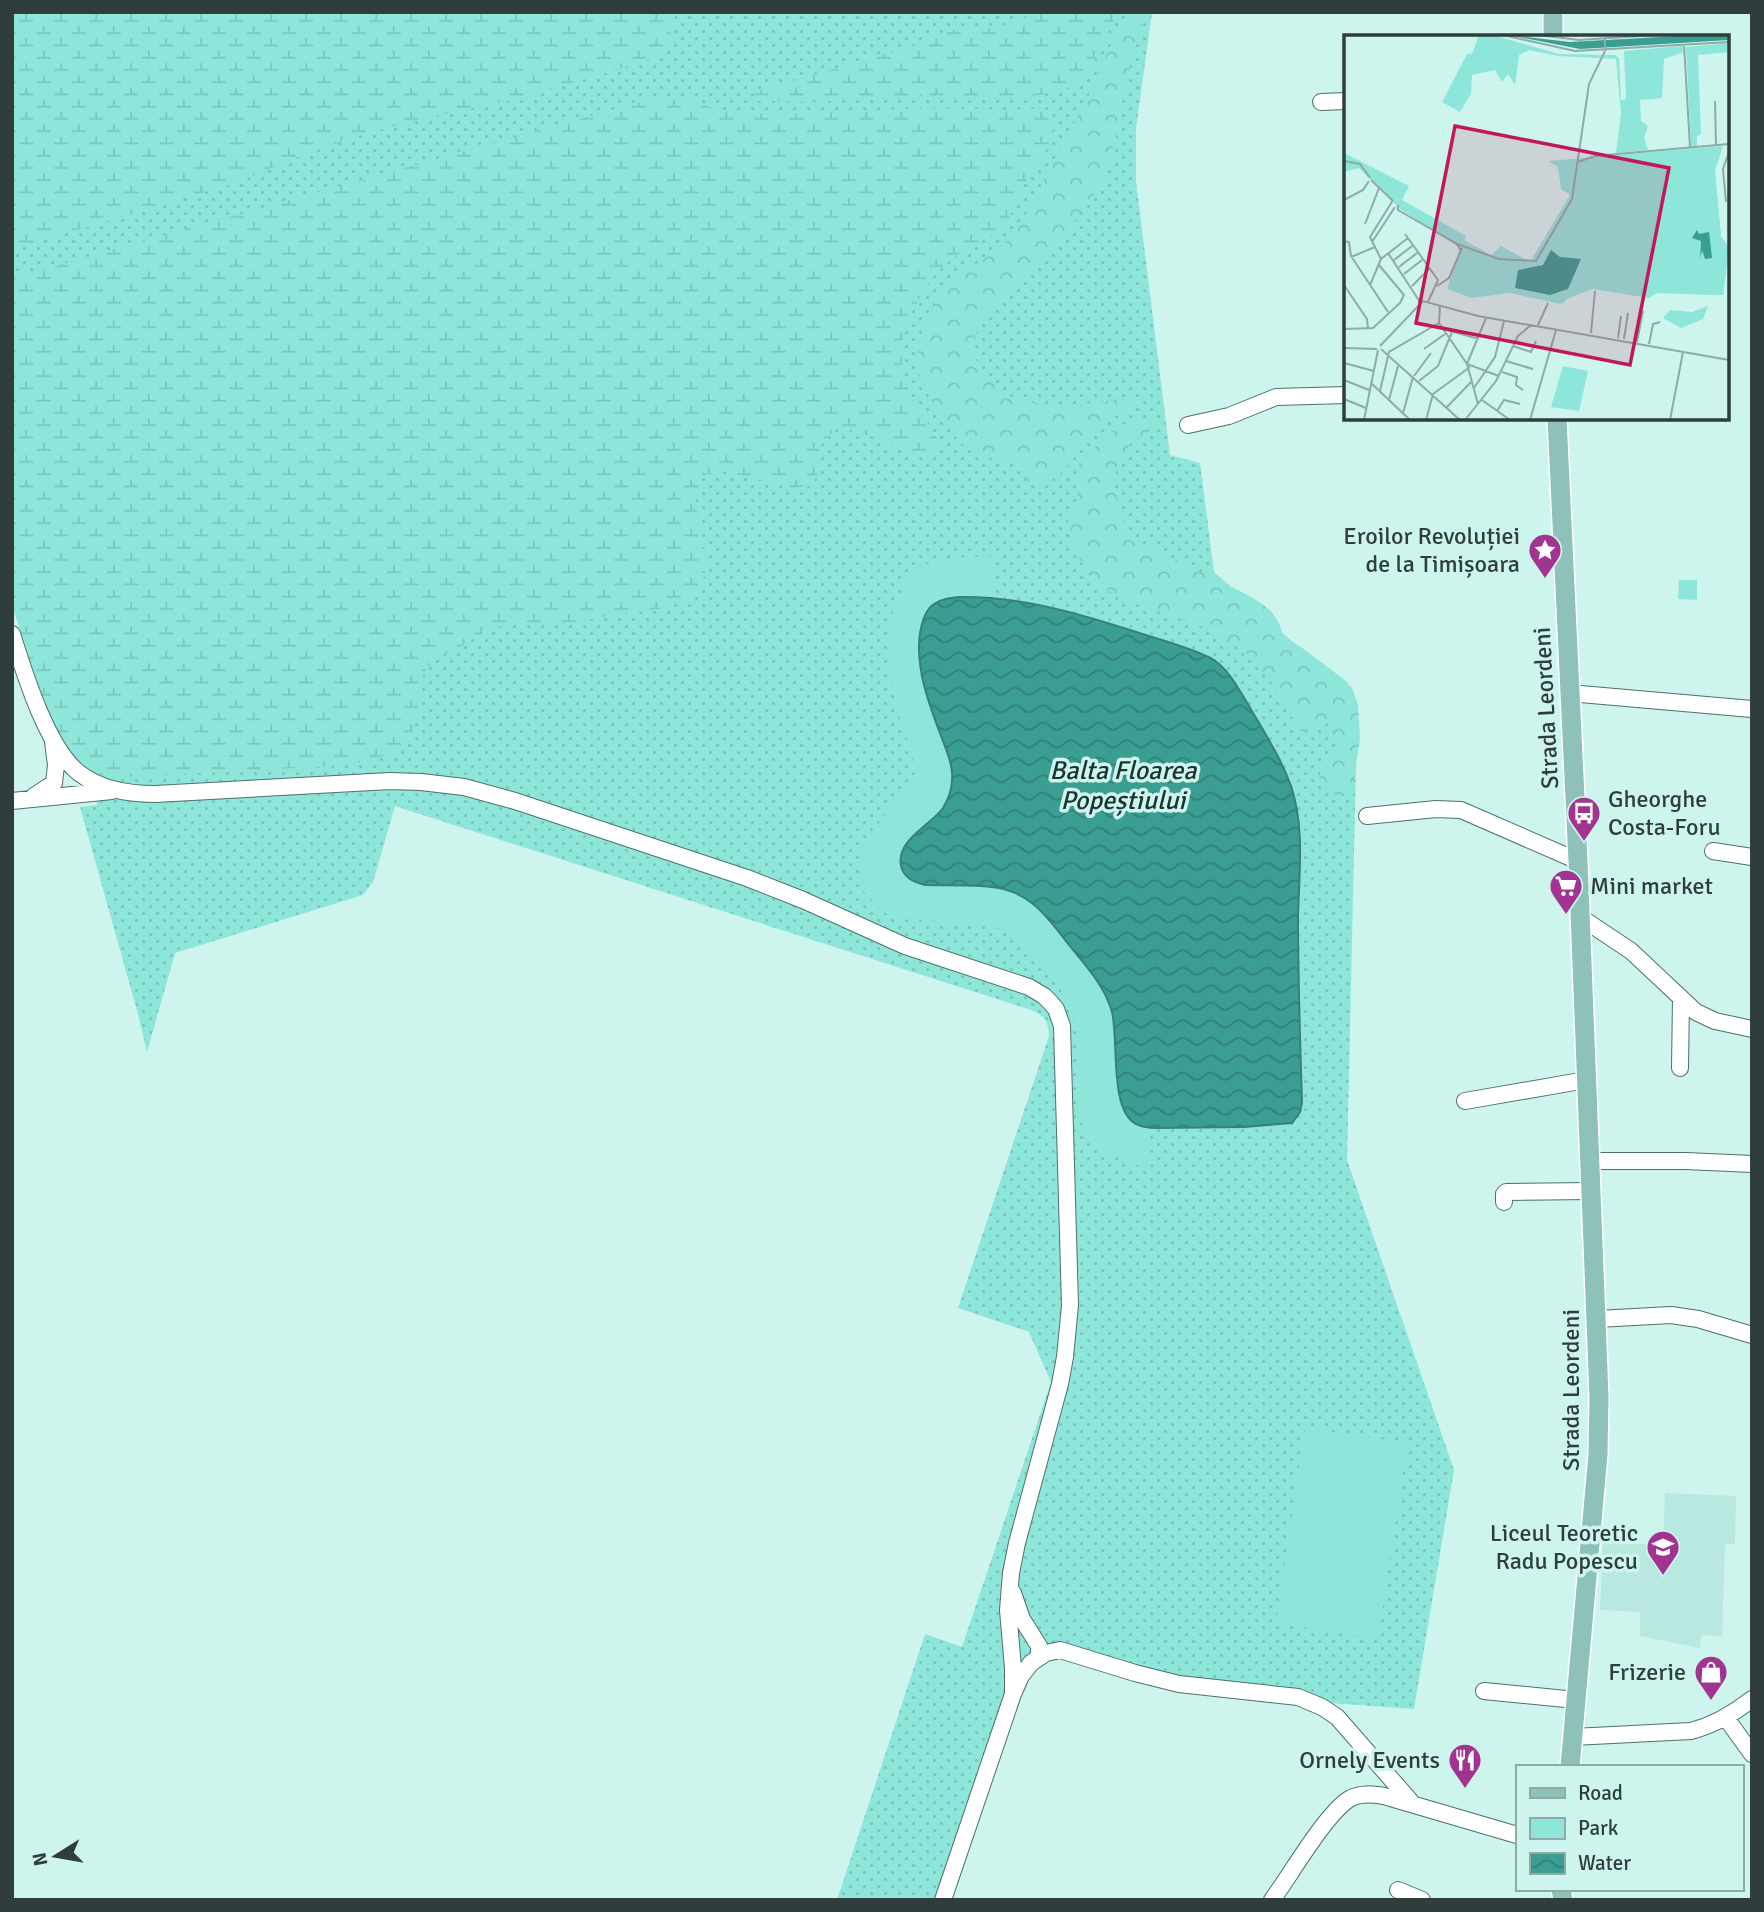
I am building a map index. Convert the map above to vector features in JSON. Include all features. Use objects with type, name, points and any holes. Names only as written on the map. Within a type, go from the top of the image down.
[{"type":"main road","points":[[1553,12],[1553,35]]},
{"type":"main road","name":"Strada Leordeni","points":[[1557,420],[1599,1397],[1598,1454],[1570,1765]]},
{"type":"street","points":[[1321,102],[1344,101]]},
{"type":"street","points":[[1188,425],[1229,416],[1276,397],[1344,396]]},
{"type":"street","points":[[12,634],[52,737],[82,783],[81,787],[69,795]]},
{"type":"street","points":[[1569,693],[1752,709]]},
{"type":"street","points":[[52,737],[57,791],[69,795]]},
{"type":"street","points":[[17,800],[41,792],[64,768],[118,791]]},
{"type":"street","points":[[17,800],[118,791],[140,794],[390,781],[464,787],[747,878],[905,946],[1021,984],[1044,996],[1056,1009],[1063,1036],[1069,1321],[1060,1384],[1017,1543],[1010,1584],[1008,1619],[1012,1653],[1018,1662],[1027,1664],[1051,1651],[1066,1651]]},
{"type":"street","points":[[1367,816],[1436,809],[1461,810],[1578,861]]},
{"type":"street","points":[[1713,851],[1752,857]]},
{"type":"street","points":[[1580,917],[1630,951],[1696,1012],[1705,1017],[1752,1029]]},
{"type":"street","points":[[1680,1068],[1681,999]]},
{"type":"street","points":[[1465,1101],[1586,1080]]},
{"type":"street","points":[[1590,1161],[1752,1164]]},
{"type":"street","points":[[1504,1202],[1506,1192],[1591,1191]]},
{"type":"street","points":[[1597,1319],[1671,1315],[1698,1319],[1752,1335]]},
{"type":"street","points":[[943,1900],[1013,1693],[1021,1676],[1040,1651],[1022,1619],[1010,1584]]},
{"type":"street","points":[[1013,1693],[1012,1646],[1017,1638],[1026,1636],[1124,1670],[1172,1682],[1298,1698],[1329,1711],[1345,1725],[1413,1804]]},
{"type":"street","points":[[1484,1691],[1576,1700]]},
{"type":"street","points":[[1573,1737],[1679,1733],[1704,1728],[1726,1718],[1752,1699]]},
{"type":"street","points":[[1726,1718],[1752,1754]]},
{"type":"street","points":[[1274,1899],[1327,1822],[1351,1798],[1365,1794],[1413,1804],[1516,1835]]},
{"type":"street","points":[[1398,1890],[1422,1900]]},
{"type":"shaded area","name":"Liceul Teoretic Radu Popescu","points":[[1665,1493],[1736,1496],[1735,1544],[1725,1544],[1722,1636],[1701,1635],[1700,1648],[1640,1636],[1640,1612],[1600,1610],[1603,1544],[1663,1544]]},
{"type":"green space","points":[[12,12],[1152,12],[1136,129],[1136,181],[1170,455],[1200,463],[1214,572],[1330,675],[1352,732],[1356,766],[1347,1160],[1454,1470],[1414,1709],[1331,1703],[1311,1694],[1177,1678],[1100,1657],[1048,1657],[1005,1696],[936,1900],[837,1900],[925,1634],[962,1647],[1051,1382],[1029,1332],[958,1308],[1049,1036],[1048,1025],[1041,1016],[1028,1009],[395,806],[373,882],[363,895],[175,953],[147,1052],[80,807],[97,805],[91,772],[36,680],[12,604]]},
{"type":"green space","points":[[12,12],[677,12],[672,23],[669,48],[642,62],[525,97],[368,133],[308,153],[243,180],[12,248]]},
{"type":"green space","points":[[1033,12],[1118,12],[1088,74],[1077,85],[1050,94],[995,98],[921,95],[812,102],[754,99],[755,92],[916,45],[942,33],[964,27],[995,28],[1018,22]]},
{"type":"green space","points":[[1128,12],[1146,12],[1123,97],[1111,162],[1103,182],[1071,226],[988,309],[977,332],[975,349],[984,373],[1001,391],[1016,399],[1041,404],[1068,405],[1130,397],[1134,398],[1135,404],[1102,423],[1064,470],[1055,477],[1046,482],[1030,482],[1018,463],[973,452],[952,433],[921,380],[918,367],[920,338],[931,309],[948,286],[1001,247],[1024,218],[1089,95]]},
{"type":"green space","points":[[682,96],[712,108],[740,113],[930,108],[1043,108],[1051,112],[1055,125],[1052,139],[1027,179],[1006,222],[949,261],[927,285],[911,314],[903,344],[903,375],[915,406],[937,439],[937,452],[924,457],[839,428],[822,443],[818,454],[817,477],[809,486],[791,488],[728,472],[711,473],[702,479],[697,489],[696,503],[706,564],[702,582],[694,593],[676,604],[655,610],[572,622],[506,626],[487,630],[439,657],[425,671],[420,685],[413,730],[397,749],[386,755],[360,763],[334,766],[125,777],[91,772],[71,756],[55,730],[12,604],[12,278],[644,101]]},
{"type":"green space","points":[[1149,419],[1154,422],[1154,428],[1127,448],[1116,471],[1118,506],[1128,529],[1135,540],[1258,601],[1270,610],[1278,621],[1284,637],[1346,681],[1353,690],[1358,705],[1360,739],[1352,790],[1345,796],[1328,792],[1320,781],[1320,773],[1337,753],[1331,724],[1301,732],[1274,685],[1243,649],[1209,629],[1120,598],[1093,581],[1082,563],[1068,530],[1068,520],[1078,497],[1075,484],[1079,464],[1110,432],[1124,424]]},
{"type":"green space","points":[[994,556],[996,597],[944,599],[923,680],[952,769],[953,783],[943,808],[910,840],[915,882],[924,885],[1008,890],[1025,898],[1049,920],[1100,985],[1108,1000],[1116,1037],[1120,1100],[1144,1128],[1150,1128],[1151,1167],[1134,1165],[1109,1153],[1097,1144],[1080,1121],[1075,1021],[1061,990],[1013,933],[991,926],[903,919],[883,912],[864,892],[858,868],[863,842],[907,789],[915,775],[914,762],[899,715],[889,670],[889,624],[904,583],[927,564],[953,558]]},
{"type":"green space","points":[[1679,580],[1697,580],[1697,600],[1678,599]]},
{"type":"green space","points":[[1305,1428],[1407,1443],[1378,1639],[1276,1623]]},
{"type":"water","name":"Balta Floarea Popeștiului","points":[[959,597],[1003,599],[1046,606],[1196,651],[1214,660],[1238,687],[1282,765],[1291,786],[1298,818],[1302,1103],[1300,1112],[1292,1123],[1244,1127],[1157,1128],[1136,1124],[1122,1105],[1118,1090],[1114,1024],[1109,1002],[1094,976],[1048,918],[1028,900],[1001,888],[925,885],[904,874],[901,857],[904,848],[943,808],[952,781],[949,758],[921,673],[920,633],[924,617],[931,607],[937,602]]},
{"type":"place","name":"Eroilor Revoluției de la Timișoara","points":[[1545,580]]},
{"type":"place","name":"Gheorghe Costa-Foru","points":[[1584,843]]},
{"type":"place","name":"Mini market","points":[[1566,916]]},
{"type":"place","name":"Liceul Teoretic Radu Popescu","points":[[1663,1577]]},
{"type":"place","name":"Frizerie","points":[[1711,1702]]},
{"type":"place","name":"Ornely Events","points":[[1465,1790]]}]
